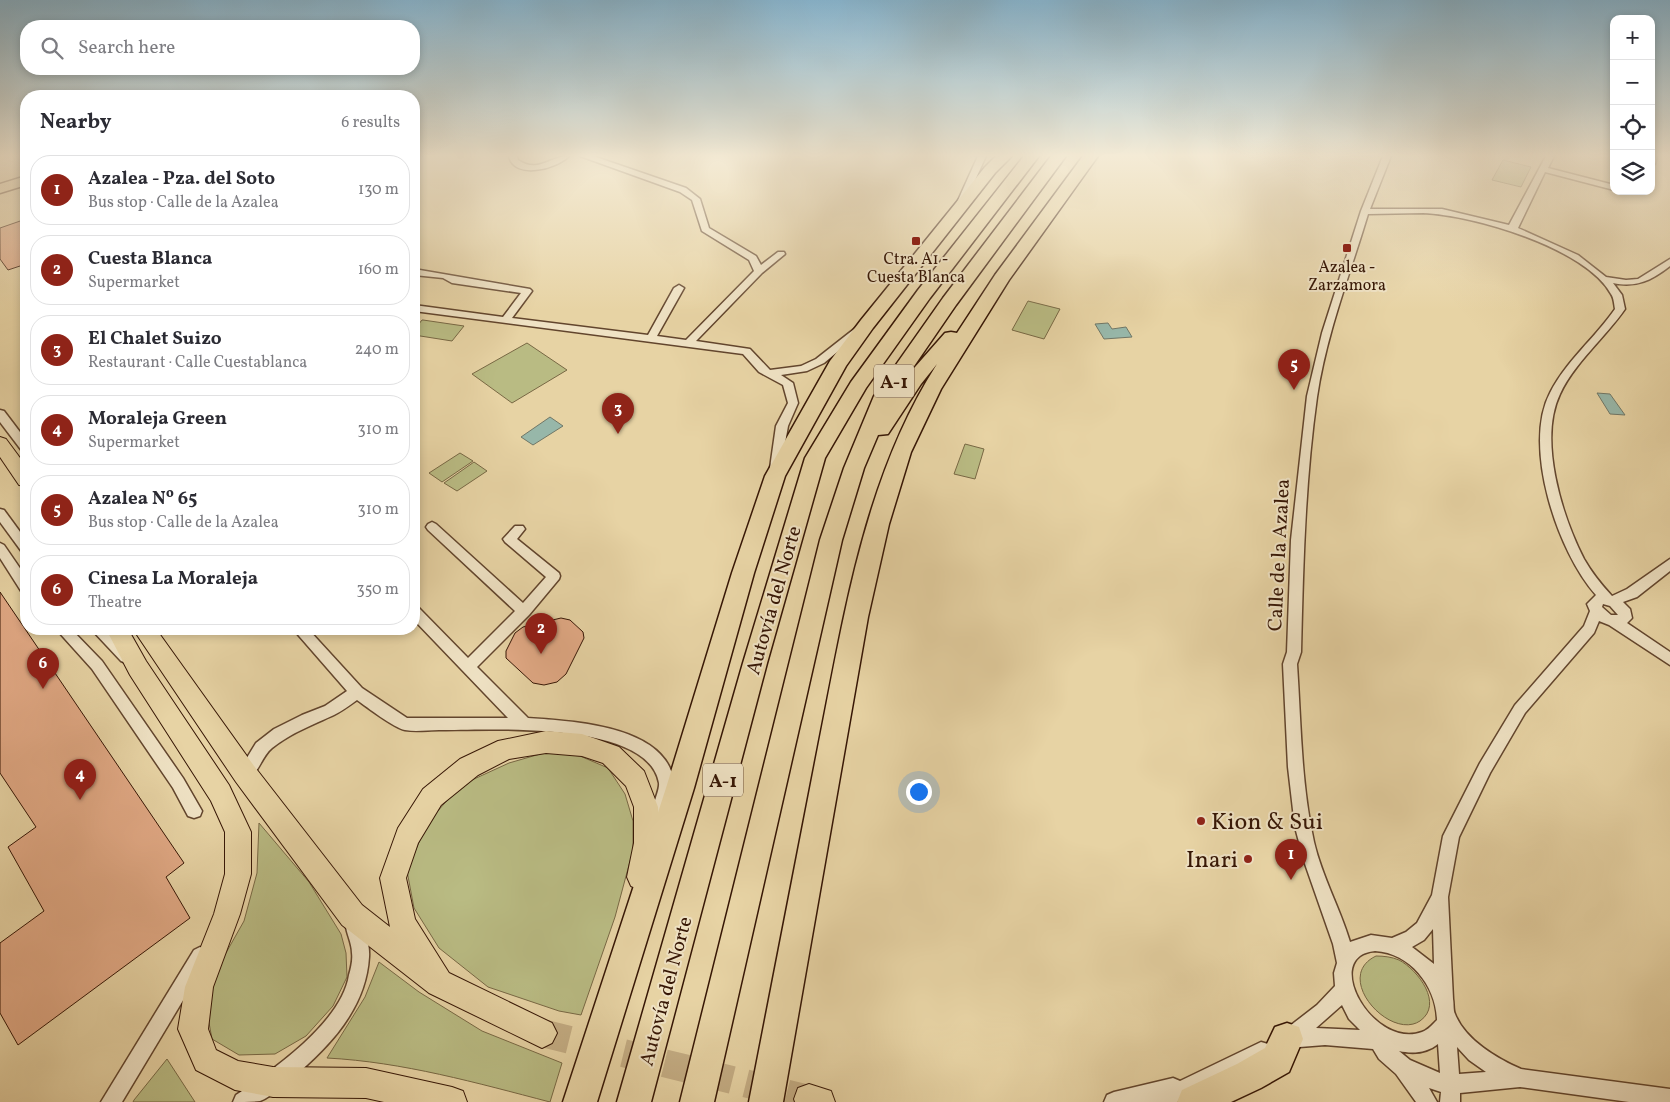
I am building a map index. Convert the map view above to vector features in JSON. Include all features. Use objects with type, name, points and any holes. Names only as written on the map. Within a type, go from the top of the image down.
[{"type":"highway","points":[[580,1102],[621,977],[775,476],[837,365],[867,324],[962,207]]},
{"type":"highway","points":[[816,458],[815,437],[872,332],[966,207]]},
{"type":"highway","name":"Autovía del Norte","points":[[634,1102],[755,662],[816,458],[858,386],[918,302],[992,207]]},
{"type":"highway","name":"Autovía del Norte","points":[[697,1102],[831,540],[854,468],[884,396],[949,302],[1020,207]]},
{"type":"highway","points":[[854,468],[914,380],[1001,278],[1053,207]]},
{"type":"highway","points":[[766,1102],[856,617],[878,524],[902,452],[931,389],[1001,278]]},
{"type":"highway","points":[[1178,1095],[1250,1076],[1277,1060],[1287,1039]]},
{"type":"main road","points":[[0,443],[20,471]]},
{"type":"main road","points":[[120,635],[138,668],[220,793],[238,832],[238,874],[227,914],[199,987],[193,1029],[206,1060],[235,1075],[273,1082],[366,1083],[452,1102]]},
{"type":"main road","points":[[148,635],[245,774],[352,915],[440,983],[542,1033]]},
{"type":"main road","points":[[440,983],[402,924],[393,878],[407,837],[432,798],[469,767],[506,749],[546,742],[582,745],[611,755],[636,778],[646,807],[647,843],[621,977]]},
{"type":"street","points":[[699,207],[706,229],[753,258],[759,270]]},
{"type":"street","points":[[958,212],[960,207]]},
{"type":"street","name":"Calle de la Azalea","points":[[1345,961],[1340,937],[1312,862],[1303,828],[1290,664],[1294,652],[1297,540],[1312,396],[1327,332],[1367,207]]},
{"type":"street","points":[[1386,207],[1404,212]]},
{"type":"street","points":[[1514,229],[1513,226],[1523,207]]},
{"type":"street","points":[[1365,211],[1439,212],[1514,229],[1586,265],[1605,279],[1616,292],[1621,303],[1620,309],[1561,385],[1550,404],[1546,426],[1555,504],[1581,566],[1594,587],[1624,610]]},
{"type":"street","points":[[690,343],[759,270],[781,254]]},
{"type":"street","points":[[1605,279],[1626,283],[1641,282],[1648,279],[1670,262]]},
{"type":"street","points":[[420,273],[446,276],[452,280],[527,291],[506,319]]},
{"type":"street","points":[[651,338],[678,288]]},
{"type":"street","points":[[420,309],[746,350],[763,370],[788,383],[793,403],[782,426],[775,476]]},
{"type":"street","points":[[769,374],[803,369],[820,361],[867,324]]},
{"type":"street","points":[[0,414],[20,440]]},
{"type":"street","points":[[0,513],[20,541]]},
{"type":"street","points":[[432,527],[524,611]]},
{"type":"street","points":[[468,666],[524,611],[554,576],[509,539],[519,529]]},
{"type":"street","points":[[0,548],[20,578]]},
{"type":"street","points":[[1670,564],[1632,593],[1610,600],[1595,602],[1594,606],[1597,611],[1670,659]]},
{"type":"street","points":[[1589,629],[1611,620],[1620,621],[1625,618],[1624,610],[1632,593]]},
{"type":"street","points":[[1450,1093],[1440,897],[1451,836],[1486,768],[1520,709],[1589,629],[1597,611]]},
{"type":"street","points":[[420,618],[524,724]]},
{"type":"street","points":[[69,635],[97,665],[178,783],[194,811]]},
{"type":"street","points":[[104,635],[138,668]]},
{"type":"street","points":[[305,635],[357,692],[405,724],[524,724],[568,727],[613,735],[640,747],[662,766],[667,785],[647,843]]},
{"type":"street","points":[[245,774],[261,748],[279,734],[306,719],[330,710],[357,692]]},
{"type":"street","points":[[1393,946],[1410,941],[1423,932],[1440,897]]},
{"type":"street","points":[[111,1102],[227,914]]},
{"type":"street","points":[[243,1102],[273,1082],[304,1056],[332,1028],[347,1004],[357,980],[362,955],[352,915]]},
{"type":"street","points":[[1427,1102],[1380,1036],[1350,1003],[1343,979],[1345,961],[1353,951],[1364,945],[1377,943],[1393,946],[1409,954],[1424,966],[1436,981],[1444,998]]},
{"type":"street","points":[[1287,1039],[1323,1012],[1345,990]]},
{"type":"street","points":[[1287,1039],[1325,1036],[1380,1036],[1408,1045],[1422,1045],[1433,1040],[1446,1021]]},
{"type":"street","points":[[1446,1021],[1474,1054],[1493,1066],[1520,1078],[1670,1098]]},
{"type":"street","points":[[1403,1067],[1450,1093],[1520,1078]]},
{"type":"street","points":[[1114,1102],[1178,1095]]},
{"type":"green space","points":[[1028,301],[1060,309],[1044,339],[1012,330]]},
{"type":"green space","points":[[422,320],[464,326],[452,341],[420,336],[420,322]]},
{"type":"green space","points":[[527,343],[567,370],[512,403],[472,374]]},
{"type":"green space","points":[[965,444],[984,449],[975,479],[954,474]]},
{"type":"green space","points":[[460,453],[473,461],[442,482],[429,473]]},
{"type":"green space","points":[[474,462],[487,471],[457,491],[444,483]]},
{"type":"green space","points":[[547,752],[580,756],[608,768],[625,794],[633,821],[633,850],[615,917],[581,1015],[559,1011],[488,987],[439,948],[414,908],[407,871],[427,823],[461,785],[509,763]]},
{"type":"green space","points":[[259,823],[309,882],[341,934],[346,953],[347,977],[333,1006],[306,1036],[275,1054],[239,1055],[212,1039],[205,1001],[218,967],[244,921],[257,873]]},
{"type":"green space","points":[[1376,956],[1399,960],[1414,971],[1420,979],[1426,988],[1430,1006],[1427,1014],[1420,1021],[1408,1025],[1394,1022],[1381,1015],[1370,1004],[1363,991],[1360,978],[1364,966]]},
{"type":"green space","points":[[379,962],[419,992],[482,1031],[562,1063],[550,1102],[412,1069],[355,1060],[327,1058],[365,997]]},
{"type":"green space","points":[[167,1059],[195,1102],[133,1102],[134,1100]]},
{"type":"shaded area","points":[[1108,323],[1112,329],[1126,327],[1132,337],[1104,339],[1095,324]]},
{"type":"shaded area","points":[[1597,393],[1610,394],[1625,415],[1610,414]]},
{"type":"shaded area","points":[[550,417],[563,426],[533,445],[521,437]]},
{"type":"building","points":[[20,221],[20,266],[8,270],[0,259],[0,228]]},
{"type":"building","points":[[0,592],[20,621],[20,635],[29,635],[184,863],[166,877],[190,918],[18,1045],[0,1013],[0,943],[44,911],[8,847],[36,827],[0,773]]},
{"type":"building","points":[[561,618],[570,620],[583,632],[584,638],[566,674],[557,682],[544,685],[533,683],[506,658],[506,651],[515,633],[523,627]]},
{"type":"tunnel","points":[[542,1033],[809,1099]]},
{"type":"place","name":"Ctra. A1 - Cuesta Blanca","points":[[916,241]]},
{"type":"place","name":"Azalea - Zarzamora","points":[[1347,248]]},
{"type":"place","name":"Azalea Nº 65","points":[[1294,390]]},
{"type":"place","name":"El Chalet Suizo","points":[[618,434]]},
{"type":"place","name":"Cuesta Blanca","points":[[541,654]]},
{"type":"place","name":"Cinesa La Moraleja","points":[[43,689]]},
{"type":"place","name":"Moraleja Green","points":[[80,800]]},
{"type":"place","name":"Kion & Sui","points":[[1201,821]]},
{"type":"place","name":"Inari","points":[[1248,859]]},
{"type":"place","name":"Azalea - Pza. del Soto","points":[[1291,880]]}]
